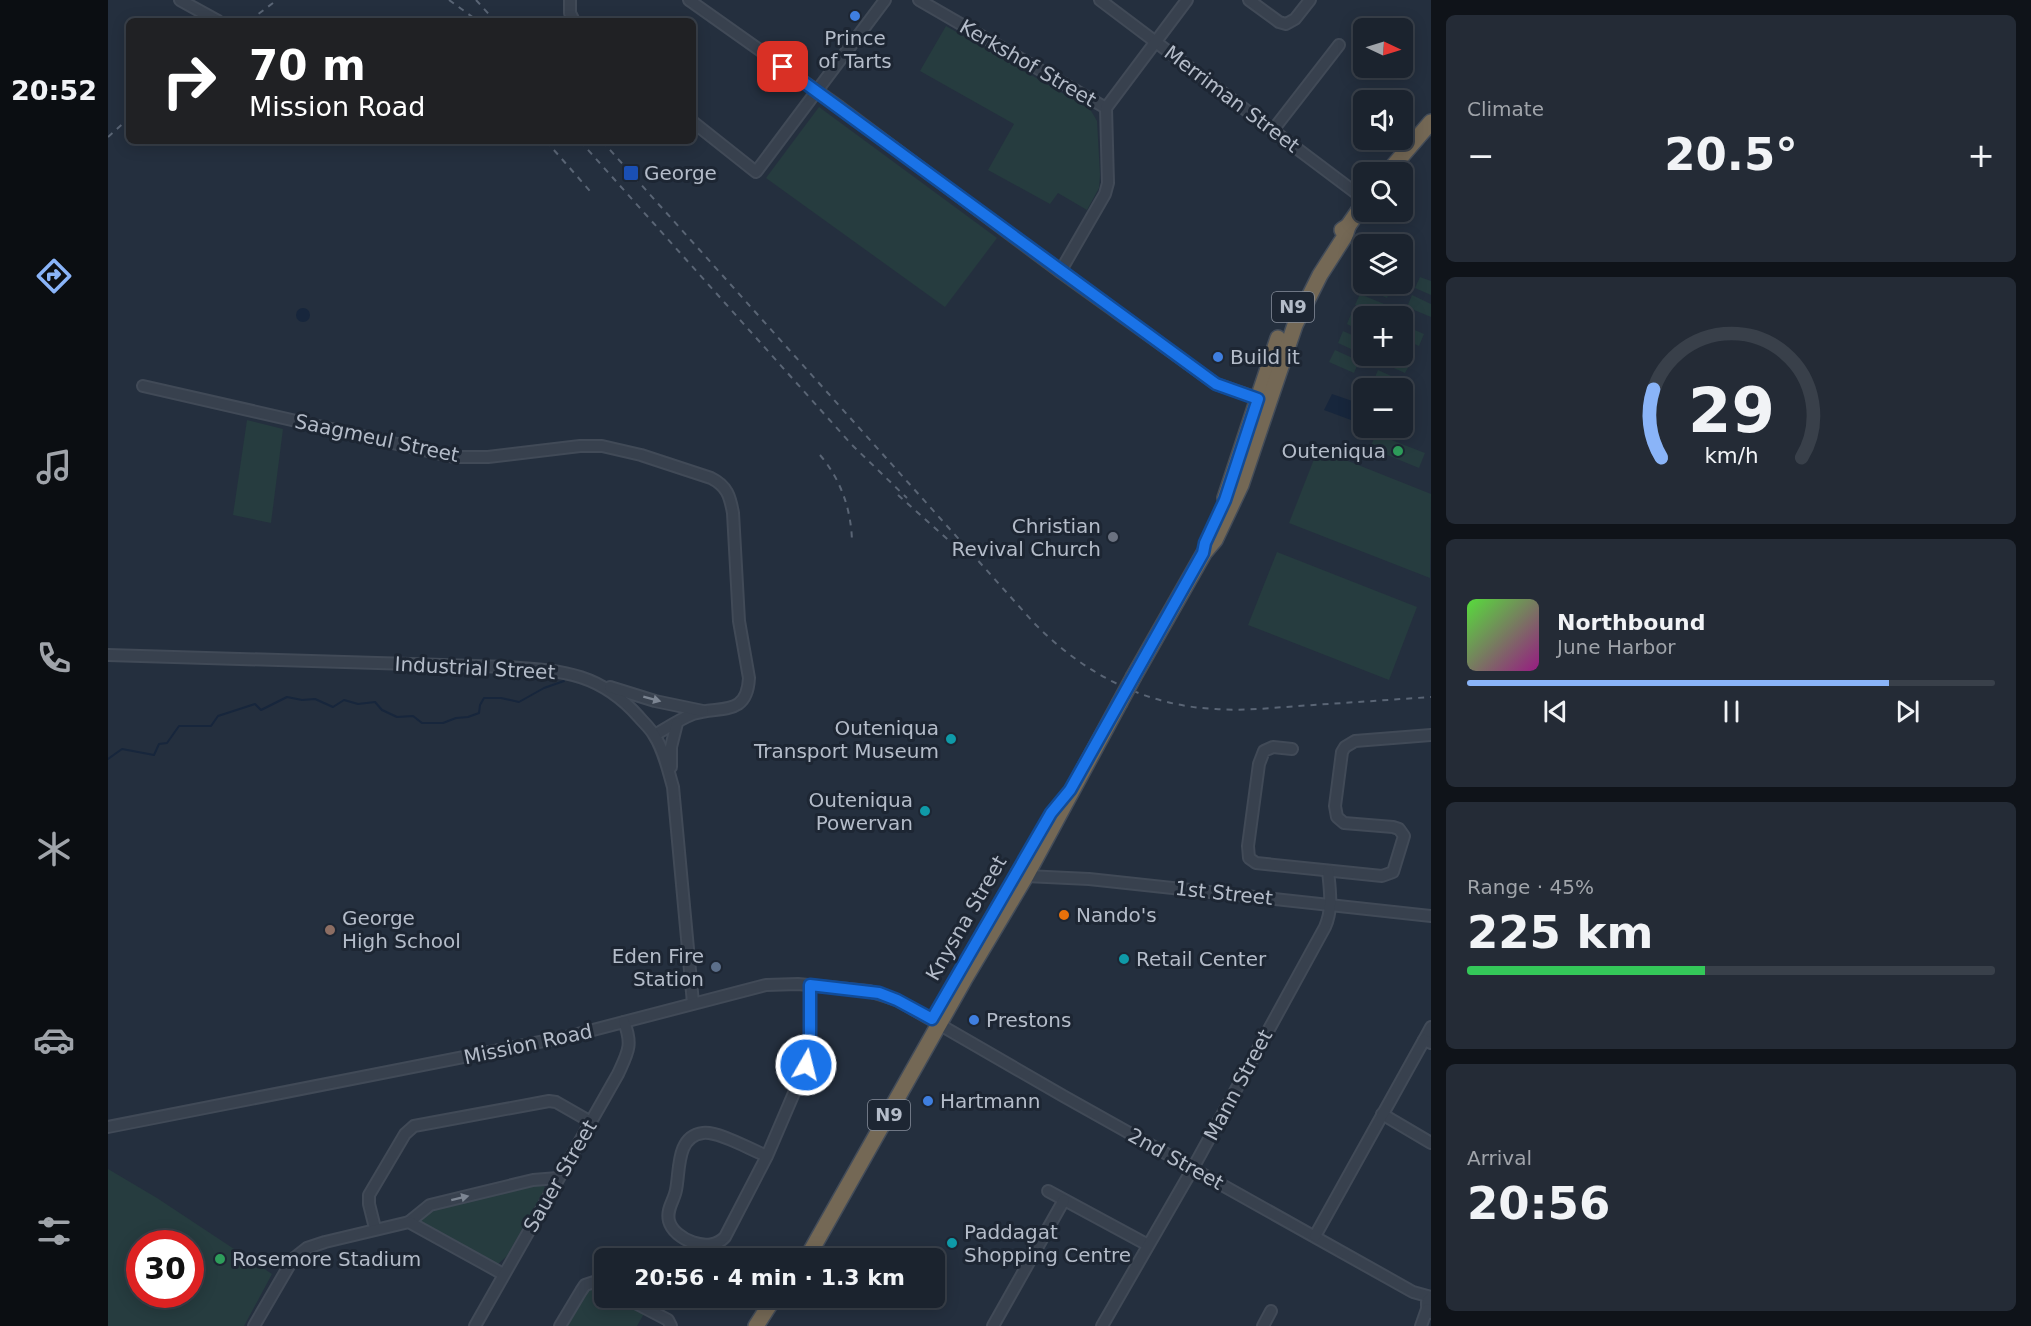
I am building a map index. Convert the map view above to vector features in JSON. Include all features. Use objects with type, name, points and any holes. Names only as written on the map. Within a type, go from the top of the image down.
[{"type":"highway","points":[[1413,141],[1431,112]]},
{"type":"highway","points":[[1413,142],[1431,122]]},
{"type":"highway","points":[[1396,162],[1406,150]]},
{"type":"highway","name":"N9","points":[[1263,401],[1320,275],[1345,236],[1353,218]]},
{"type":"highway","name":"Knysna Street","points":[[803,1248],[1021,874],[1064,805],[1070,790],[1203,553],[1205,543],[1263,401]]},
{"type":"highway","name":"Knysna Street","points":[[812,1248],[936,1022]]},
{"type":"highway","points":[[756,1326],[768,1308]]},
{"type":"highway","points":[[768,1326],[778,1308]]},
{"type":"street","points":[[180,0],[213,18]]},
{"type":"street","points":[[570,0],[572,18]]},
{"type":"street","points":[[688,0],[818,91],[1060,272],[1216,384],[1263,401]]},
{"type":"street","points":[[696,124],[756,172],[885,0]]},
{"type":"street","name":"Kerkshof Street","points":[[919,0],[1106,108]]},
{"type":"street","name":"Merriman Street","points":[[1100,0],[1353,192]]},
{"type":"street","points":[[1060,272],[1105,194],[1108,183],[1106,108],[1187,0]]},
{"type":"street","points":[[1249,0],[1279,22],[1286,24],[1295,19],[1310,0]]},
{"type":"street","points":[[1273,130],[1339,45]]},
{"type":"street","name":"Saagmeul Street","points":[[143,386],[454,457],[488,458],[580,446],[602,446],[641,455],[711,477],[721,483],[731,500],[739,621],[749,678],[747,692],[739,704],[724,710],[692,714],[655,735]]},
{"type":"street","name":"Industrial Street","points":[[108,655],[509,667],[559,671],[599,684],[630,707],[655,735],[673,787],[693,1003]]},
{"type":"street","points":[[599,684],[655,701],[706,711]]},
{"type":"street","points":[[673,787],[671,747],[677,723]]},
{"type":"street","points":[[1292,749],[1273,747],[1264,751],[1259,764],[1247,853],[1252,862],[1382,876],[1393,872],[1404,836],[1399,829],[1344,823],[1337,817],[1335,806],[1341,757],[1345,747],[1355,741],[1431,735]]},
{"type":"street","name":"Mann Street","points":[[1102,1326],[1193,1168],[1325,927],[1329,918],[1330,904],[1328,871]]},
{"type":"street","name":"1st Street","points":[[1021,874],[1078,878],[1431,916]]},
{"type":"street","name":"Mission Road","points":[[108,1127],[570,1036],[693,1003],[772,985],[810,985],[879,993],[897,1000],[936,1022]]},
{"type":"street","points":[[767,1156],[712,1133],[703,1133],[690,1138],[681,1155],[676,1190],[669,1209],[669,1220],[672,1227],[678,1234],[701,1245],[711,1246],[725,1237],[767,1156],[806,1065],[810,1035],[810,985]]},
{"type":"street","name":"Sauer Street","points":[[475,1326],[591,1122],[630,1048],[630,1039],[624,1022]]},
{"type":"street","name":"2nd Street","points":[[936,1022],[1413,1292],[1430,1307]]},
{"type":"street","points":[[1315,1236],[1382,1114],[1427,1041],[1431,1027]]},
{"type":"street","points":[[375,1228],[369,1195],[405,1134],[414,1126],[549,1101],[556,1102],[591,1122]]},
{"type":"street","points":[[1382,1114],[1431,1143]]},
{"type":"street","points":[[254,1326],[293,1259],[307,1248],[375,1228],[409,1222],[430,1206],[532,1180],[558,1178]]},
{"type":"street","points":[[1048,1191],[1148,1245]]},
{"type":"street","points":[[993,1326],[1064,1200]]},
{"type":"street","points":[[409,1222],[503,1274]]},
{"type":"street","points":[[560,1326],[585,1285],[594,1281]]},
{"type":"street","points":[[1421,1326],[1430,1307]]},
{"type":"street","points":[[1426,1326],[1430,1307]]},
{"type":"street","points":[[645,1308],[668,1320],[671,1326]]},
{"type":"street","points":[[1263,1326],[1271,1311]]},
{"type":"green space","points":[[946,26],[1090,109],[1097,121],[1100,175],[1099,188],[1087,210],[1058,193],[1050,204],[988,170],[1014,124],[920,71]]},
{"type":"green space","points":[[819,107],[997,238],[945,307],[766,178]]},
{"type":"green space","points":[[1420,277],[1431,281],[1431,295],[1415,288]]},
{"type":"green space","points":[[1360,294],[1384,304],[1383,306],[1355,305]]},
{"type":"green space","points":[[1412,295],[1431,304],[1431,317],[1413,310],[1413,306],[1407,306]]},
{"type":"green space","points":[[1352,312],[1353,312],[1353,327],[1347,324]]},
{"type":"green space","points":[[1413,329],[1424,334],[1419,346],[1413,343]]},
{"type":"green space","points":[[1343,331],[1353,336],[1353,350],[1338,343]]},
{"type":"green space","points":[[1335,350],[1353,358],[1353,366],[1357,366],[1354,373],[1329,362]]},
{"type":"green space","points":[[1389,366],[1409,366],[1405,373]]},
{"type":"green space","points":[[1378,370],[1395,378],[1375,378]]},
{"type":"green space","points":[[247,420],[283,429],[271,523],[233,515]]},
{"type":"green space","name":"Outeniqua","points":[[1374,438],[1386,438],[1425,453],[1419,468],[1370,448]]},
{"type":"green space","points":[[1318,449],[1431,494],[1430,578],[1289,523]]},
{"type":"green space","points":[[1277,552],[1417,607],[1389,680],[1248,625]]},
{"type":"green space","name":"Rosemore Stadium","points":[[108,1169],[157,1198],[272,1274],[244,1326],[108,1326]]},
{"type":"green space","points":[[541,1183],[545,1187],[543,1192],[507,1256],[498,1264],[420,1222],[419,1219],[430,1209]]},
{"type":"green space","points":[[589,1286],[594,1287],[594,1308],[637,1308],[645,1312],[637,1326],[564,1326]]},
{"type":"water","points":[[300,308],[306,308],[310,315],[306,322],[300,322],[296,318],[296,312]]},
{"type":"water","name":"Outeniqua","points":[[1332,394],[1353,401],[1351,420],[1324,410]]},
{"type":"waterway","points":[[108,759],[122,749],[154,755],[159,744],[167,743],[179,726],[211,726],[218,716],[255,704],[261,710],[287,697],[302,700],[315,699],[333,707],[344,700],[358,704],[375,702],[382,710],[397,717],[413,716],[422,723],[443,723],[479,713],[484,698],[501,698],[519,702],[544,688],[564,681]]},
{"type":"railway","points":[[253,18],[277,0]]},
{"type":"railway","points":[[449,0],[474,18]]},
{"type":"railway","points":[[476,0],[492,18]]},
{"type":"railway","points":[[108,137],[126,121]]},
{"type":"railway","points":[[549,144],[590,191]]},
{"type":"railway","points":[[583,144],[852,445],[907,498]]},
{"type":"railway","points":[[605,144],[1034,623],[1073,657],[1117,684],[1140,694],[1164,701],[1216,709],[1257,709],[1431,697]]},
{"type":"railway","points":[[820,455],[834,474],[844,495],[850,518],[852,541]]},
{"type":"railway","points":[[898,495],[954,545]]},
{"type":"place","name":"Prince of Tarts","points":[[855,16]]},
{"type":"place","name":"George","points":[[631,173]]},
{"type":"place","name":"Build it","points":[[1218,357]]},
{"type":"place","name":"Outeniqua","points":[[1398,451]]},
{"type":"place","name":"Christian Revival Church","points":[[1113,537]]},
{"type":"place","name":"Outeniqua Transport Museum","points":[[951,739]]},
{"type":"place","name":"Outeniqua Powervan","points":[[925,811]]},
{"type":"place","name":"Nando's","points":[[1064,915]]},
{"type":"place","name":"George High School","points":[[330,930]]},
{"type":"place","name":"Retail Center","points":[[1124,959]]},
{"type":"place","name":"Eden Fire Station","points":[[716,967]]},
{"type":"place","name":"Prestons","points":[[974,1020]]},
{"type":"place","name":"Hartmann","points":[[928,1101]]},
{"type":"place","name":"Paddagat Shopping Centre","points":[[952,1243]]},
{"type":"place","name":"Rosemore Stadium","points":[[220,1259]]},
{"type":"route","points":[[783,67],[1216,384],[1258,399],[1230,485],[1203,547],[1203,553],[1070,790],[1051,813],[932,1019],[879,993],[810,985],[810,1035],[806,1065]]}]
